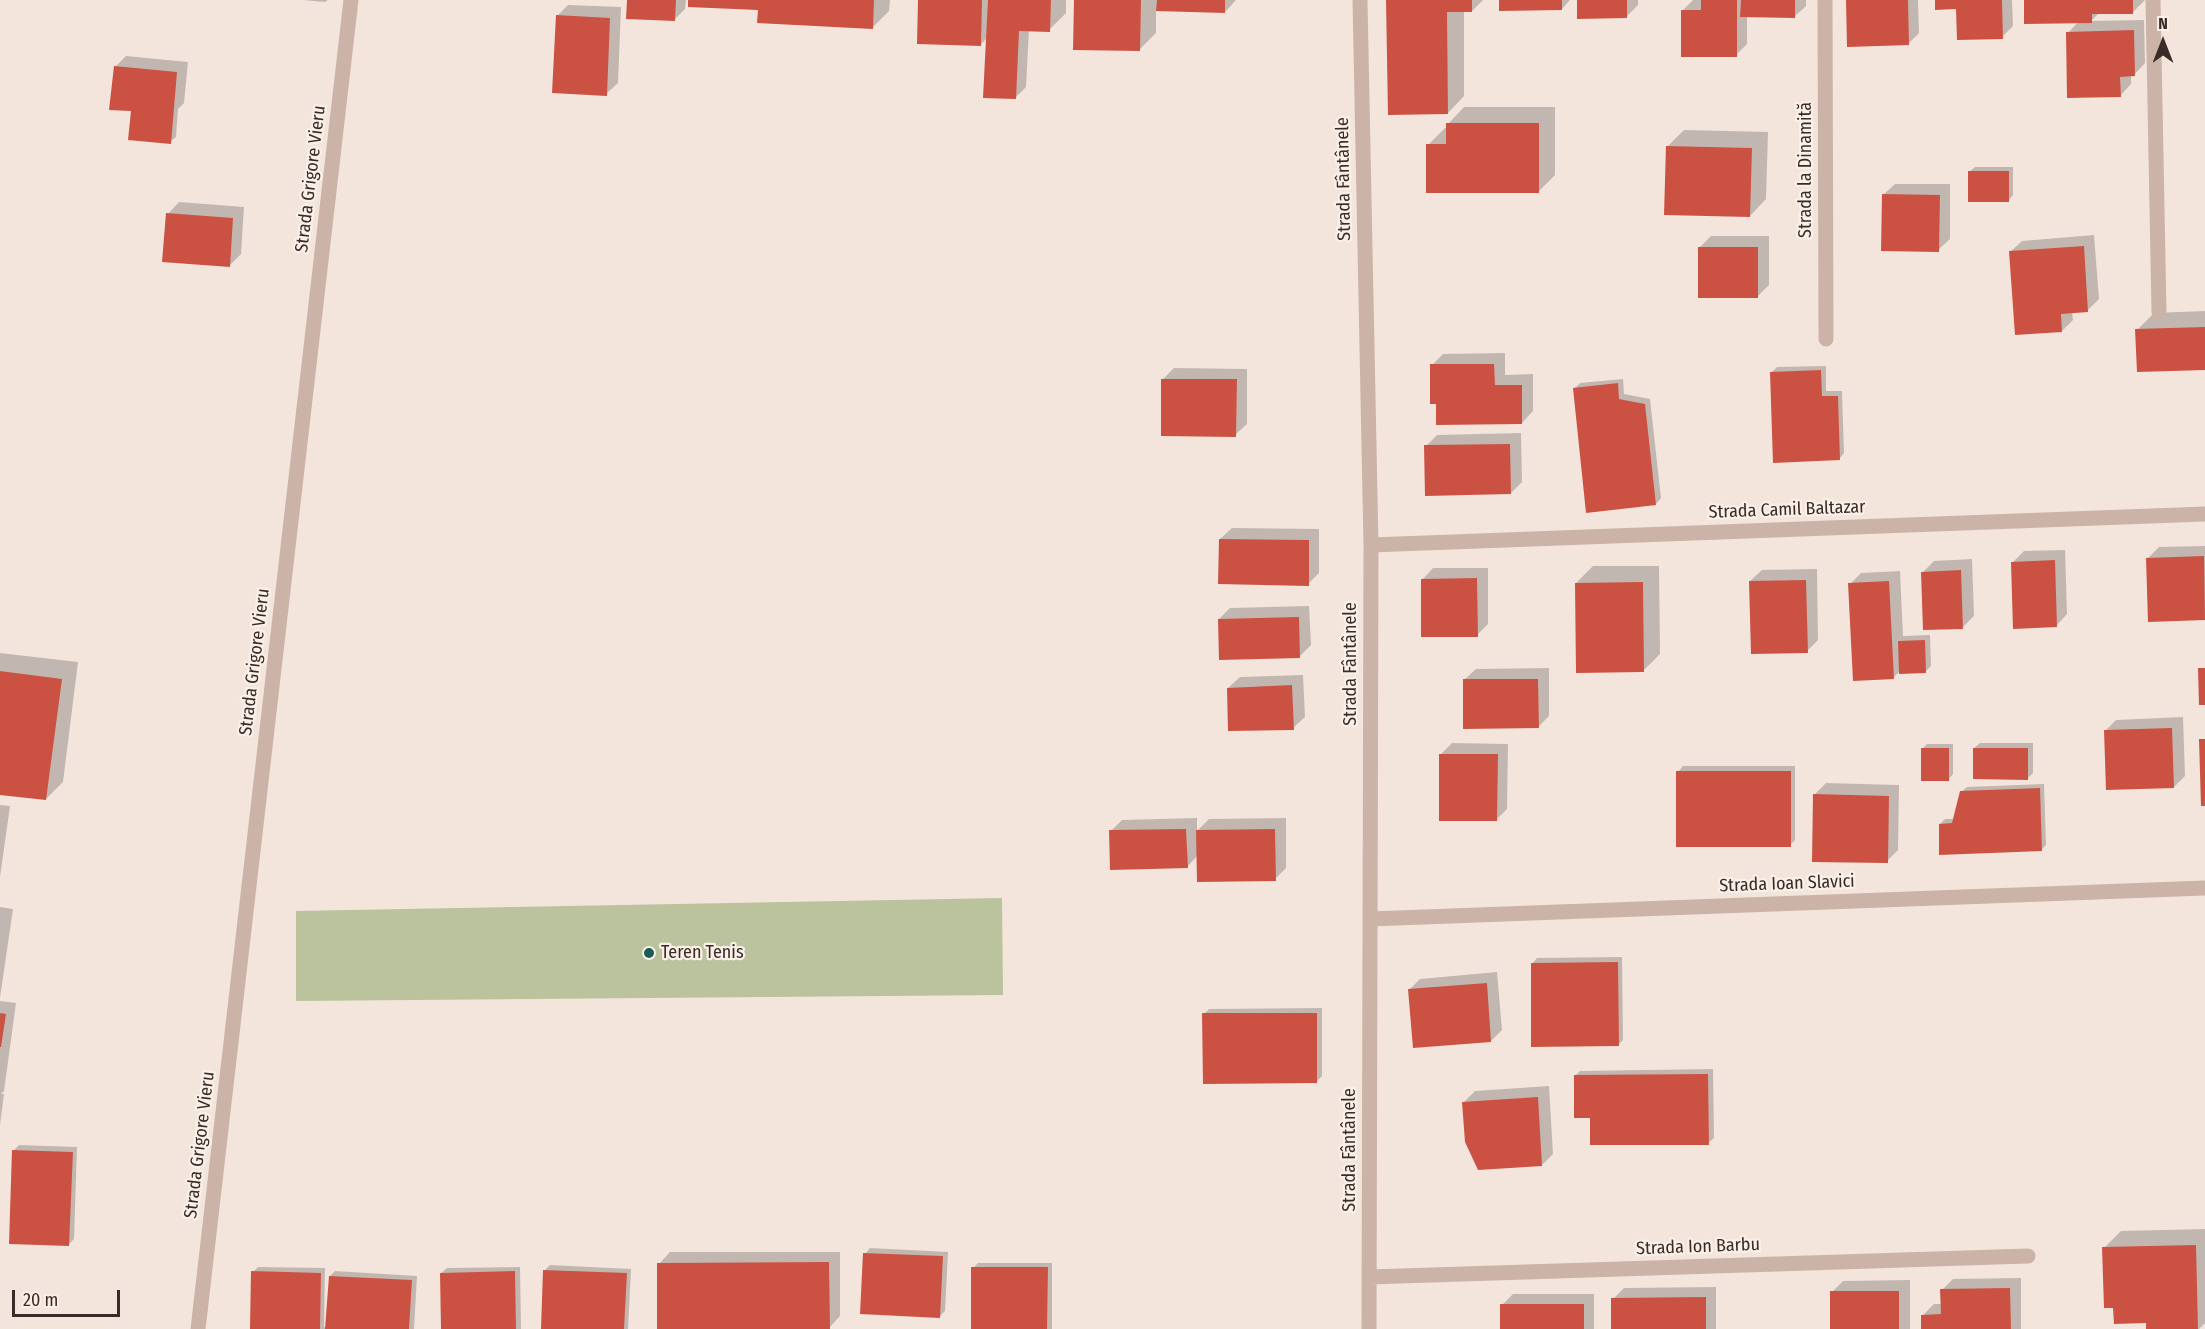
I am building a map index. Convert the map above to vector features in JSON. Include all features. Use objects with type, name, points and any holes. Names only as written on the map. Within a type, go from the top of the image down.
[{"type":"street","name":"Strada Grigore Vieru","points":[[198,1329],[351,0]]},
{"type":"street","name":"Strada Fântânele","points":[[1360,0],[1371,545],[1369,1329]]},
{"type":"street","name":"Strada la Dinamită","points":[[1825,0],[1826,339]]},
{"type":"street","points":[[2153,0],[2159,312]]},
{"type":"street","name":"Strada Camil Baltazar","points":[[1371,545],[2205,514]]},
{"type":"street","name":"Strada Ioan Slavici","points":[[1370,919],[2205,888]]},
{"type":"street","name":"Strada Ion Barbu","points":[[1369,1277],[2028,1256]]},
{"type":"green space","name":"Teren Tenis","points":[[1002,898],[1003,995],[296,1001],[296,911]]},
{"type":"building","points":[[627,0],[676,0],[675,21],[626,19]]},
{"type":"building","points":[[688,0],[874,0],[873,29],[757,23],[758,10],[688,7]]},
{"type":"building","points":[[918,0],[982,0],[981,46],[917,44]]},
{"type":"building","points":[[988,0],[1051,0],[1050,32],[1019,31],[1016,99],[983,98]]},
{"type":"building","points":[[1074,0],[1141,0],[1140,51],[1073,50]]},
{"type":"building","points":[[1157,0],[1225,0],[1225,13],[1156,11]]},
{"type":"building","points":[[1386,0],[1472,0],[1472,12],[1447,12],[1448,114],[1388,115]]},
{"type":"building","points":[[1499,0],[1562,0],[1562,10],[1499,11]]},
{"type":"building","points":[[1577,0],[1627,0],[1627,18],[1577,19]]},
{"type":"building","points":[[1701,0],[1737,0],[1737,57],[1681,57],[1681,10],[1701,10]]},
{"type":"building","points":[[1741,0],[1795,0],[1795,18],[1740,17]]},
{"type":"building","points":[[1846,0],[1908,0],[1909,45],[1847,47]]},
{"type":"building","points":[[1935,0],[2002,0],[2003,39],[1957,40],[1956,9],[1935,10]]},
{"type":"building","points":[[2024,0],[2133,0],[2133,14],[2092,14],[2092,23],[2024,24]]},
{"type":"building","points":[[556,15],[610,18],[607,96],[552,93]]},
{"type":"building","points":[[2134,30],[2135,76],[2120,77],[2121,97],[2067,98],[2066,32]]},
{"type":"building","points":[[114,66],[177,72],[171,144],[128,140],[131,111],[109,110]]},
{"type":"building","points":[[1446,123],[1539,123],[1539,193],[1426,193],[1426,144],[1446,144]]},
{"type":"building","points":[[1666,146],[1752,148],[1750,217],[1664,215]]},
{"type":"building","points":[[1968,171],[2009,171],[2009,202],[1968,202]]},
{"type":"building","points":[[1882,194],[1940,195],[1939,252],[1881,251]]},
{"type":"building","points":[[166,213],[233,218],[230,267],[162,262]]},
{"type":"building","points":[[2084,246],[2088,312],[2061,314],[2062,332],[2015,335],[2009,251]]},
{"type":"building","points":[[1698,247],[1758,247],[1758,298],[1698,298]]},
{"type":"building","points":[[2205,327],[2205,370],[2137,372],[2135,329]]},
{"type":"building","points":[[1430,364],[1494,364],[1495,385],[1522,385],[1522,424],[1436,425],[1436,404],[1430,404]]},
{"type":"building","points":[[1821,370],[1822,396],[1838,396],[1840,460],[1773,463],[1770,372]]},
{"type":"building","points":[[1161,379],[1237,379],[1236,437],[1161,436]]},
{"type":"building","points":[[1618,383],[1619,399],[1645,404],[1656,505],[1586,513],[1573,388]]},
{"type":"building","points":[[1510,444],[1511,494],[1425,496],[1424,445]]},
{"type":"building","points":[[1219,539],[1309,540],[1309,586],[1218,584]]},
{"type":"building","points":[[2204,556],[2205,620],[2148,622],[2146,558]]},
{"type":"building","points":[[2055,560],[2057,627],[2013,629],[2011,562]]},
{"type":"building","points":[[1961,570],[1963,629],[1923,630],[1921,572]]},
{"type":"building","points":[[1477,578],[1478,637],[1421,637],[1421,579]]},
{"type":"building","points":[[1806,580],[1808,653],[1751,654],[1749,581]]},
{"type":"building","points":[[1889,581],[1894,679],[1853,681],[1848,583]]},
{"type":"building","points":[[1643,582],[1644,672],[1576,673],[1575,583]]},
{"type":"building","points":[[1299,617],[1300,658],[1219,660],[1218,619]]},
{"type":"building","points":[[1925,640],[1926,673],[1899,674],[1898,641]]},
{"type":"building","points":[[2198,668],[2205,668],[2205,705],[2199,705]]},
{"type":"building","points":[[0,671],[62,679],[46,800],[0,795]]},
{"type":"building","points":[[1463,679],[1538,679],[1539,728],[1463,729]]},
{"type":"building","points":[[1292,685],[1294,730],[1228,731],[1227,688]]},
{"type":"building","points":[[2172,728],[2174,788],[2106,790],[2104,730]]},
{"type":"building","points":[[2199,739],[2205,739],[2205,806],[2201,806]]},
{"type":"building","points":[[1921,748],[1949,748],[1949,781],[1921,781]]},
{"type":"building","points":[[1973,748],[2028,748],[2028,780],[1973,779]]},
{"type":"building","points":[[1439,754],[1498,754],[1497,821],[1439,821]]},
{"type":"building","points":[[1676,771],[1791,771],[1791,847],[1676,847]]},
{"type":"building","points":[[2040,788],[2042,851],[1939,855],[1939,824],[1952,823],[1960,791]]},
{"type":"building","points":[[1813,794],[1889,796],[1888,863],[1812,862]]},
{"type":"building","points":[[1186,829],[1188,868],[1110,870],[1109,830]]},
{"type":"building","points":[[1275,829],[1276,881],[1197,882],[1196,830]]},
{"type":"building","points":[[1618,962],[1619,1046],[1531,1047],[1531,963]]},
{"type":"building","points":[[1487,983],[1491,1042],[1413,1048],[1408,989]]},
{"type":"building","points":[[0,1013],[6,1014],[1,1047],[0,1047]]},
{"type":"building","points":[[1202,1013],[1317,1013],[1317,1083],[1203,1084]]},
{"type":"building","points":[[1708,1074],[1709,1145],[1590,1145],[1590,1118],[1574,1118],[1574,1075]]},
{"type":"building","points":[[1538,1097],[1542,1166],[1478,1170],[1465,1142],[1462,1102]]},
{"type":"building","points":[[12,1150],[73,1152],[69,1246],[9,1244]]},
{"type":"building","points":[[2196,1245],[2198,1329],[2146,1329],[2146,1323],[2114,1324],[2113,1308],[2104,1308],[2102,1247]]},
{"type":"building","points":[[863,1253],[943,1256],[940,1318],[860,1314]]},
{"type":"building","points":[[829,1262],[830,1329],[657,1329],[657,1263]]},
{"type":"building","points":[[971,1267],[1048,1267],[1047,1329],[971,1329]]},
{"type":"building","points":[[543,1270],[627,1273],[624,1329],[541,1329]]},
{"type":"building","points":[[251,1271],[321,1273],[320,1329],[250,1329]]},
{"type":"building","points":[[515,1271],[516,1329],[441,1329],[440,1273]]},
{"type":"building","points":[[329,1276],[412,1280],[409,1329],[325,1329]]},
{"type":"building","points":[[2010,1288],[2011,1329],[1921,1329],[1921,1315],[1941,1314],[1940,1289]]},
{"type":"building","points":[[1830,1291],[1899,1291],[1899,1329],[1830,1329]]},
{"type":"building","points":[[1706,1297],[1706,1329],[1611,1329],[1611,1298]]},
{"type":"building","points":[[1500,1304],[1584,1304],[1584,1329],[1500,1329]]},
{"type":"place","name":"Teren Tenis","points":[[649,953]]}]
